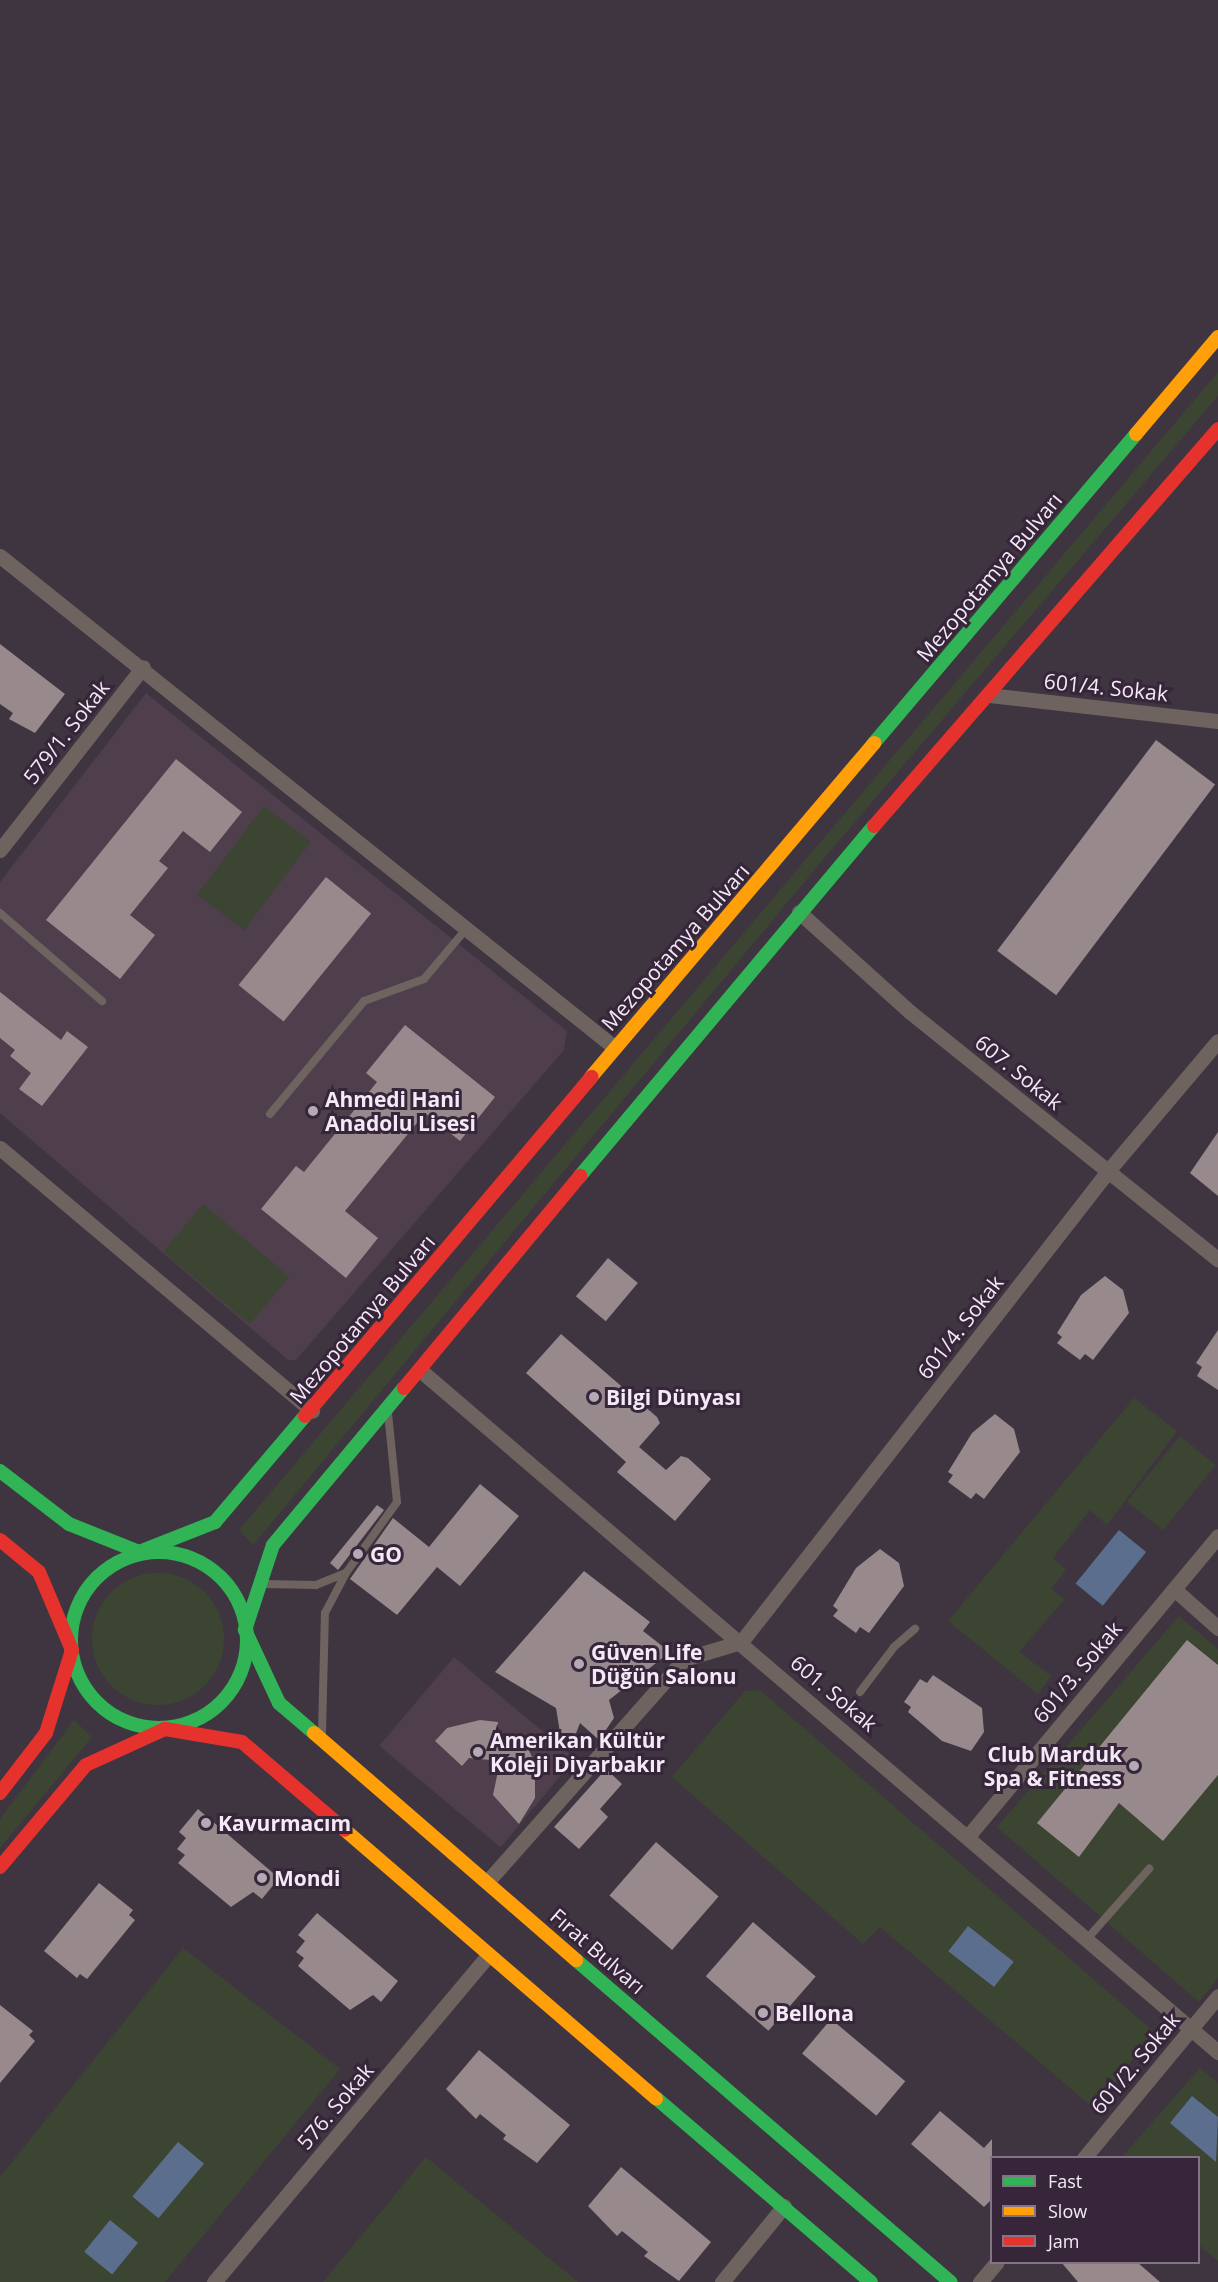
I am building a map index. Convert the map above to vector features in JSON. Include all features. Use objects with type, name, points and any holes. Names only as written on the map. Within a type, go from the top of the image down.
[{"type":"main road","name":"Mezopotamya Bulvarı","points":[[140,1552],[215,1522],[312,1411],[614,1047],[758,885],[1218,337]]},
{"type":"main road","points":[[245,1630],[273,1545],[798,912],[1218,429]]},
{"type":"main road","points":[[0,1471],[69,1524],[140,1552],[170,1552],[214,1573],[239,1603],[245,1630],[246,1658],[218,1706],[195,1721],[165,1729],[86,1765],[0,1867]]},
{"type":"main road","points":[[0,1540],[39,1572],[72,1650],[46,1734],[0,1793]]},
{"type":"main road","points":[[140,1552],[95,1578],[80,1600],[71,1624],[72,1650],[78,1677],[94,1700],[115,1717],[165,1729],[242,1742],[488,1956],[871,2282]]},
{"type":"main road","name":"Fırat Bulvarı","points":[[245,1630],[279,1703],[950,2282]]},
{"type":"street","points":[[0,556],[143,667],[614,1047]]},
{"type":"street","name":"579/1. Sokak","points":[[0,850],[143,667]]},
{"type":"street","name":"601/4. Sokak","points":[[989,695],[1218,721]]},
{"type":"street","name":"607. Sokak","points":[[798,912],[910,1012],[1218,1260]]},
{"type":"street","name":"601/4. Sokak","points":[[741,1642],[1108,1172],[1218,1041]]},
{"type":"street","points":[[0,1148],[312,1411]]},
{"type":"street","name":"601. Sokak","points":[[420,1370],[969,1835],[1218,2052]]},
{"type":"street","name":"601/3. Sokak","points":[[969,1835],[1218,1536]]},
{"type":"street","points":[[1174,1589],[1218,1628]]},
{"type":"street","points":[[487,1882],[684,1659],[741,1642]]},
{"type":"street","name":"576. Sokak","points":[[214,2282],[488,1956]]},
{"type":"street","name":"601/2. Sokak","points":[[1085,2156],[1218,1996]]},
{"type":"street","points":[[722,2282],[784,2206]]},
{"type":"street","points":[[980,2282],[995,2264]]},
{"type":"lane","points":[[0,913],[102,1001]]},
{"type":"lane","points":[[270,1114],[364,1001],[424,979],[467,928]]},
{"type":"lane","points":[[322,1740],[325,1613],[346,1573],[397,1502],[388,1408]]},
{"type":"lane","points":[[260,1585],[316,1585],[346,1573]]},
{"type":"lane","points":[[860,1692],[894,1647],[915,1629]]},
{"type":"lane","points":[[1088,1939],[1149,1869]]},
{"type":"shaded area","name":"Ahmedi Hani Anadolu Lisesi","points":[[146,693],[567,1031],[564,1050],[296,1360],[288,1360],[0,1113],[0,882]]},
{"type":"shaded area","name":"Amerikan Kültür Koleji Diyarbakır","points":[[454,1657],[575,1759],[500,1847],[379,1746]]},
{"type":"green space","points":[[1218,372],[1218,396],[816,868],[253,1545],[239,1530]]},
{"type":"green space","points":[[264,806],[311,842],[244,930],[197,895]]},
{"type":"green space","points":[[203,1204],[290,1277],[250,1324],[163,1251]]},
{"type":"green space","points":[[1134,1398],[1177,1431],[1107,1525],[1090,1510],[1053,1558],[1066,1570],[1051,1589],[1065,1599],[1019,1652],[1051,1676],[1038,1694],[948,1621]]},
{"type":"green space","points":[[1180,1436],[1216,1465],[1163,1530],[1127,1501]]},
{"type":"green space","points":[[158,1573],[183,1578],[205,1592],[219,1614],[224,1639],[219,1664],[205,1686],[183,1700],[158,1705],[133,1700],[111,1686],[97,1664],[92,1639],[97,1614],[111,1592],[133,1578]]},
{"type":"green space","name":"Club Marduk Spa & Fitness","points":[[1179,1616],[1218,1649],[1218,1978],[1199,2002],[997,1827]]},
{"type":"green space","points":[[760,1690],[1153,2031],[1096,2110],[880,1927],[863,1944],[672,1777],[745,1691]]},
{"type":"green space","points":[[74,1720],[92,1737],[0,1848],[0,1819]]},
{"type":"green space","points":[[183,1948],[340,2069],[165,2282],[0,2282],[0,2177]]},
{"type":"green space","points":[[1200,2068],[1218,2083],[1218,2261],[1200,2246],[1200,2156],[1123,2156]]},
{"type":"green space","points":[[426,2157],[578,2282],[323,2282]]},
{"type":"water","points":[[1119,1530],[1146,1552],[1103,1606],[1076,1584]]},
{"type":"water","points":[[968,1926],[1014,1962],[994,1987],[948,1951]]},
{"type":"water","points":[[1192,2096],[1218,2117],[1216,2162],[1170,2123]]},
{"type":"water","points":[[178,2142],[204,2164],[158,2218],[132,2196]]},
{"type":"water","points":[[110,2220],[138,2243],[112,2275],[84,2252]]},
{"type":"building","points":[[0,644],[65,694],[35,733],[9,719],[13,713],[0,704]]},
{"type":"building","points":[[1156,740],[1215,785],[1056,995],[997,951]]},
{"type":"building","points":[[176,759],[242,812],[210,852],[183,831],[159,861],[168,868],[130,915],[155,935],[120,979],[46,920]]},
{"type":"building","points":[[326,877],[371,914],[284,1022],[239,985]]},
{"type":"building","points":[[0,992],[61,1040],[67,1031],[88,1047],[42,1106],[19,1089],[31,1073],[10,1056],[15,1050],[0,1038]]},
{"type":"building","points":[[405,1025],[495,1097],[460,1141],[425,1113],[345,1211],[378,1238],[346,1278],[261,1209],[296,1166],[304,1172],[377,1082],[366,1073]]},
{"type":"building","points":[[1218,1132],[1218,1196],[1190,1173]]},
{"type":"building","points":[[608,1258],[638,1283],[606,1321],[576,1296]]},
{"type":"building","points":[[1105,1276],[1123,1290],[1129,1313],[1093,1360],[1085,1354],[1080,1360],[1057,1343],[1062,1337],[1057,1333],[1081,1295]]},
{"type":"building","points":[[1218,1330],[1218,1390],[1197,1376],[1202,1367],[1196,1363]]},
{"type":"building","name":"Bilgi Dünyası","points":[[561,1334],[657,1417],[660,1423],[639,1447],[666,1470],[681,1456],[688,1458],[711,1479],[675,1521],[617,1472],[626,1462],[526,1373]]},
{"type":"building","points":[[995,1414],[1014,1429],[1020,1452],[984,1499],[976,1493],[971,1499],[948,1482],[953,1475],[948,1472],[972,1433]]},
{"type":"building","points":[[480,1484],[519,1516],[460,1586],[437,1567],[397,1615],[350,1579],[393,1518],[429,1547]]},
{"type":"building","points":[[377,1505],[384,1510],[338,1570],[330,1563]]},
{"type":"building","points":[[880,1549],[899,1563],[904,1586],[869,1633],[860,1627],[856,1633],[833,1616],[838,1610],[833,1606],[856,1568]]},
{"type":"building","name":"Güven Life Düğün Salonu","points":[[584,1571],[650,1622],[643,1631],[670,1652],[609,1700],[614,1718],[599,1740],[580,1723],[572,1744],[561,1739],[556,1708],[495,1672]]},
{"type":"building","points":[[1187,1640],[1218,1665],[1218,1775],[1163,1841],[1119,1803],[1079,1857],[1037,1823]]},
{"type":"building","points":[[933,1675],[982,1708],[984,1732],[971,1751],[942,1741],[908,1712],[911,1707],[904,1702],[920,1679],[927,1683]]},
{"type":"building","points":[[480,1720],[498,1722],[497,1736],[511,1751],[528,1748],[535,1764],[535,1798],[519,1824],[493,1795],[498,1771],[490,1760],[469,1758],[462,1766],[435,1741],[447,1728]]},
{"type":"building","points":[[606,1769],[622,1784],[600,1809],[608,1817],[579,1849],[554,1827]]},
{"type":"building","points":[[198,1809],[279,1878],[262,1899],[253,1892],[231,1907],[178,1863],[185,1855],[177,1849],[186,1838],[179,1832]]},
{"type":"building","points":[[656,1842],[719,1896],[672,1950],[609,1896]]},
{"type":"building","points":[[99,1883],[133,1910],[129,1915],[135,1920],[87,1979],[80,1974],[77,1978],[44,1951]]},
{"type":"building","points":[[317,1913],[398,1981],[381,2002],[373,1995],[350,2010],[298,1966],[304,1958],[296,1952],[305,1941],[298,1935]]},
{"type":"building","points":[[753,1922],[816,1976],[768,2031],[706,1976]]},
{"type":"building","points":[[0,2005],[33,2031],[29,2035],[35,2041],[0,2083]]},
{"type":"building","points":[[831,2019],[905,2081],[876,2116],[802,2053]]},
{"type":"building","points":[[479,2050],[570,2125],[537,2163],[503,2139],[506,2135],[480,2114],[476,2119],[446,2089]]},
{"type":"building","points":[[940,2111],[984,2148],[992,2139],[990,2201],[984,2207],[911,2144]]},
{"type":"building","points":[[621,2167],[711,2242],[679,2281],[644,2256],[648,2252],[622,2231],[617,2236],[588,2206]]},
{"type":"building","points":[[1063,2264],[1139,2264],[1160,2282],[1078,2282]]},
{"type":"traffic: fast","points":[[874,743],[1136,434]]},
{"type":"traffic: fast","points":[[580,1176],[874,826]]},
{"type":"traffic: fast","points":[[314,1733],[279,1703],[245,1630],[273,1545],[404,1388]]},
{"type":"traffic: fast","points":[[0,1471],[69,1524],[139,1552],[215,1522],[305,1416]]},
{"type":"traffic: fast","points":[[159,1552],[193,1559],[208,1567],[221,1578],[232,1591],[240,1606],[247,1640],[240,1674],[232,1689],[221,1702],[208,1713],[193,1721],[159,1728],[125,1721],[110,1713],[97,1702],[86,1689],[78,1674],[71,1640],[78,1606],[86,1591],[97,1578],[110,1567],[125,1559],[159,1552]]},
{"type":"traffic: fast","points":[[576,1960],[950,2282]]},
{"type":"traffic: fast","points":[[656,2098],[871,2282]]},
{"type":"traffic: slow","points":[[1136,434],[1218,337]]},
{"type":"traffic: slow","points":[[591,1077],[874,743]]},
{"type":"traffic: slow","points":[[314,1733],[576,1960]]},
{"type":"traffic: slow","points":[[345,1830],[656,2098]]},
{"type":"traffic: jam","points":[[874,826],[1218,429]]},
{"type":"traffic: jam","points":[[305,1416],[591,1077]]},
{"type":"traffic: jam","points":[[404,1388],[580,1176]]},
{"type":"traffic: jam","points":[[0,1540],[39,1572],[72,1650],[46,1733],[0,1793]]},
{"type":"traffic: jam","points":[[0,1867],[86,1765],[165,1729],[242,1742],[345,1830]]},
{"type":"place","name":"Ahmedi Hani Anadolu Lisesi","points":[[313,1111]]},
{"type":"place","name":"Bilgi Dünyası","points":[[594,1397]]},
{"type":"place","name":"GO","points":[[358,1554]]},
{"type":"place","name":"Güven Life Düğün Salonu","points":[[579,1664]]},
{"type":"place","name":"Amerikan Kültür Koleji Diyarbakır","points":[[478,1752]]},
{"type":"place","name":"Club Marduk Spa & Fitness","points":[[1134,1766]]},
{"type":"place","name":"Kavurmacım","points":[[206,1823]]},
{"type":"place","name":"Mondi","points":[[262,1878]]},
{"type":"place","name":"Bellona","points":[[763,2013]]}]
